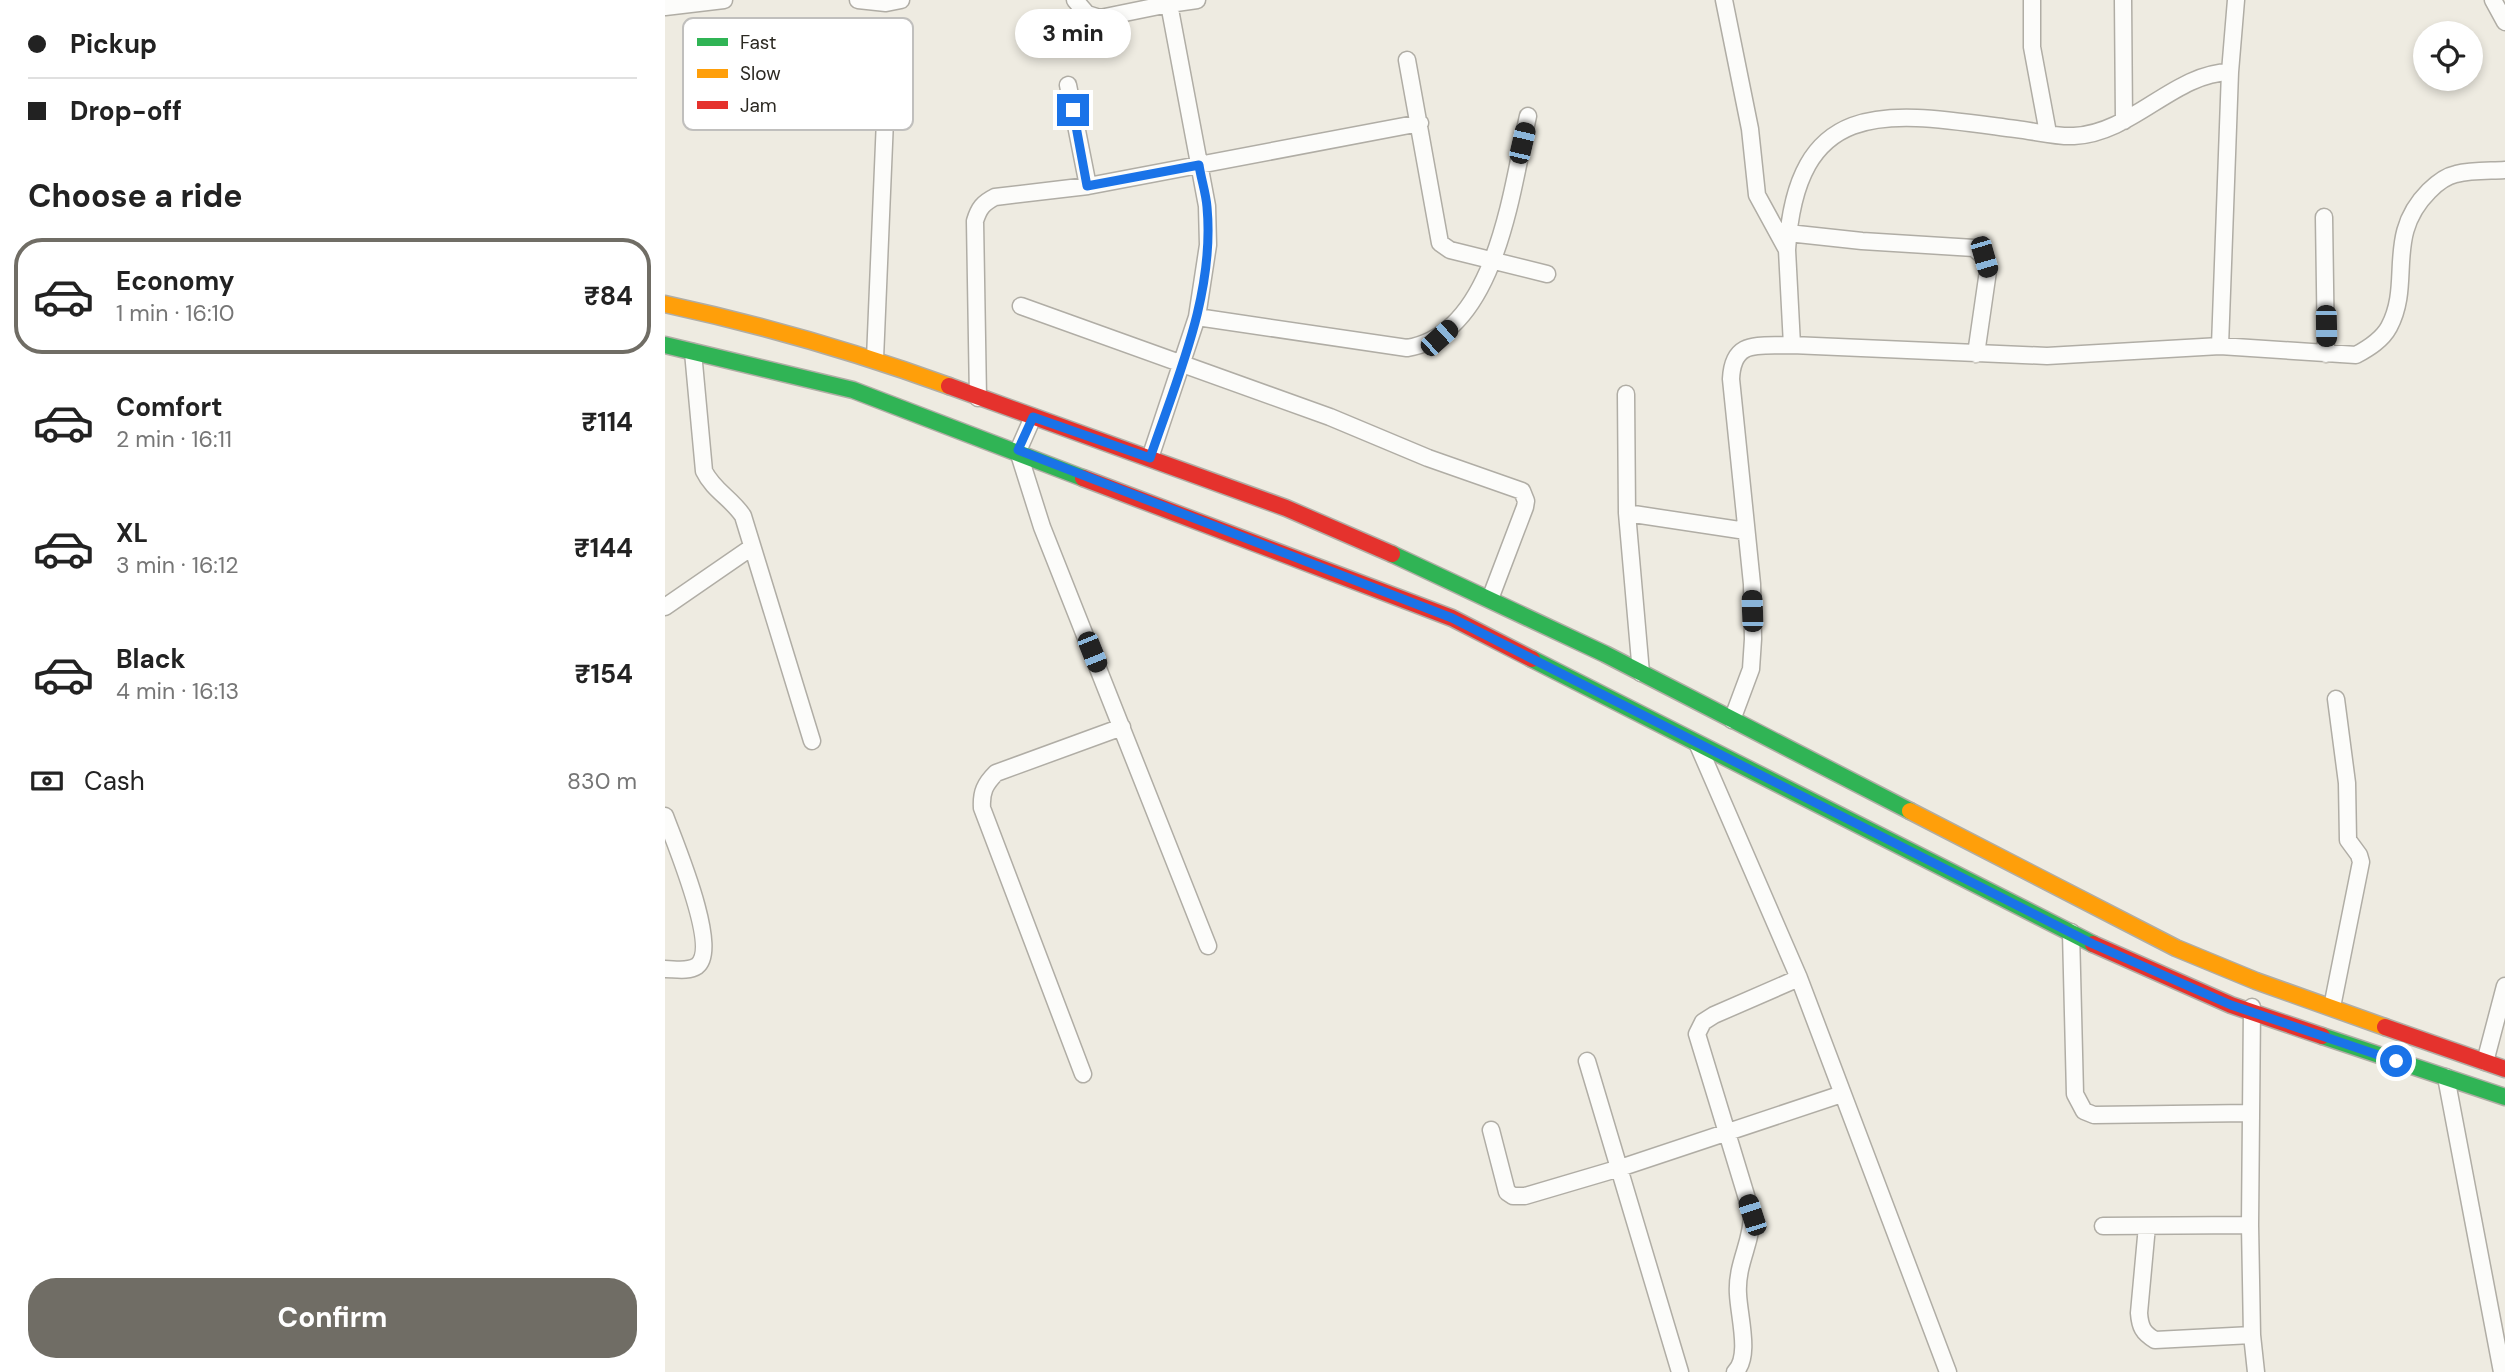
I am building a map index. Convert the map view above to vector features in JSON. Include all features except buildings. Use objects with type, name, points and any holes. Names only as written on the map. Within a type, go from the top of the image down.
[{"type":"highway","points":[[665,304],[751,323],[875,359],[1286,508],[1490,599],[1641,673],[2176,948],[2256,981],[2505,1069]]},
{"type":"highway","points":[[665,345],[853,390],[1018,450],[1452,618],[2071,932],[2252,1012],[2505,1097]]},
{"type":"street","points":[[665,6],[724,0]]},
{"type":"street","points":[[858,0],[886,3],[901,0]]},
{"type":"street","points":[[1075,0],[1087,14],[1100,18],[1196,0]]},
{"type":"street","points":[[1724,0],[1750,129],[1757,195],[1787,250]]},
{"type":"street","points":[[2032,0],[2032,47],[2049,133]]},
{"type":"street","points":[[2123,0],[2124,121]]},
{"type":"street","points":[[2220,346],[2230,72],[2236,0]]},
{"type":"street","points":[[2493,0],[2505,22]]},
{"type":"street","points":[[1150,458],[1197,317],[1208,245],[1207,206],[1169,4]]},
{"type":"street","points":[[1407,60],[1440,243],[1450,250],[1546,274]]},
{"type":"street","points":[[1792,345],[1788,233],[1808,164],[1819,146],[1845,127],[1867,120],[1931,118],[2073,136],[2124,121],[2204,75],[2230,72]]},
{"type":"street","points":[[1069,85],[1087,186]]},
{"type":"street","points":[[1197,317],[1407,348],[1439,338],[1478,294],[1493,260],[1528,116]]},
{"type":"street","points":[[978,398],[975,221],[978,210],[985,202],[995,197],[1087,186],[1420,123]]},
{"type":"street","points":[[875,359],[885,130]]},
{"type":"street","points":[[1732,720],[1751,669],[1752,584],[1731,379],[1732,361],[1737,353],[1748,348],[1792,345],[2047,356],[2220,346],[2356,355],[2374,345],[2388,330],[2397,309],[2400,249],[2407,222],[2421,199],[2438,182],[2456,174],[2505,170]]},
{"type":"street","points":[[2324,217],[2326,354]]},
{"type":"street","points":[[1788,233],[1974,248],[1984,257],[1988,271],[1976,354]]},
{"type":"street","points":[[1021,306],[1182,363],[1521,491],[1526,501],[1525,507],[1490,599]]},
{"type":"street","points":[[693,352],[704,471],[709,482],[733,501],[743,516],[812,741]]},
{"type":"street","points":[[1626,394],[1627,513],[1641,673]]},
{"type":"street","points":[[1033,417],[1018,450],[1042,527],[1208,946]]},
{"type":"street","points":[[1627,513],[1746,531]]},
{"type":"street","points":[[665,607],[752,547]]},
{"type":"street","points":[[2332,1007],[2361,862],[2348,840],[2347,783],[2336,699]]},
{"type":"street","points":[[1083,1074],[982,808],[981,795],[986,783],[996,773],[1122,727]]},
{"type":"street","points":[[1697,743],[1799,978],[1948,1372]]},
{"type":"street","points":[[665,816],[683,866],[705,945],[703,957],[697,966],[686,970],[665,969]]},
{"type":"street","points":[[2071,932],[2075,1094],[2084,1111],[2094,1115],[2250,1112]]},
{"type":"street","points":[[1735,1372],[1742,1364],[1745,1354],[1739,1321],[1737,1281],[1743,1251],[1752,1231],[1752,1215],[1697,1034],[1703,1022],[1799,978]]},
{"type":"street","points":[[2256,981],[2252,1012],[2249,1225],[2252,1335],[2256,1372]]},
{"type":"street","points":[[2485,1062],[2505,986]]},
{"type":"street","points":[[1587,1061],[1680,1372]]},
{"type":"street","points":[[2446,1077],[2503,1372]]},
{"type":"street","points":[[1491,1130],[1507,1192],[1513,1196],[1525,1196],[1620,1168],[1842,1094]]},
{"type":"street","points":[[2103,1226],[2249,1225]]},
{"type":"street","points":[[2147,1226],[2139,1313],[2140,1325],[2145,1335],[2154,1340],[2252,1335]]},
{"type":"traffic: fast","points":[[665,345],[853,390],[1083,478]]},
{"type":"traffic: fast","points":[[1392,554],[1605,654],[1910,811]]},
{"type":"traffic: fast","points":[[1532,659],[2093,944]]},
{"type":"traffic: fast","points":[[2322,1036],[2505,1097]]},
{"type":"traffic: slow","points":[[665,304],[809,340],[949,386]]},
{"type":"traffic: slow","points":[[1910,811],[2176,948],[2256,981],[2385,1027]]},
{"type":"traffic: jam","points":[[949,386],[1286,508],[1392,554]]},
{"type":"traffic: jam","points":[[1083,478],[1452,618],[1532,659]]},
{"type":"traffic: jam","points":[[2093,944],[2231,1005],[2322,1036]]},
{"type":"traffic: jam","points":[[2385,1027],[2505,1069]]},
{"type":"route","points":[[1073,110],[1087,186],[1199,165],[1207,206],[1208,245],[1197,317],[1150,458],[1033,417],[1018,450],[1452,618],[2093,944],[2231,1005],[2396,1061]]}]
